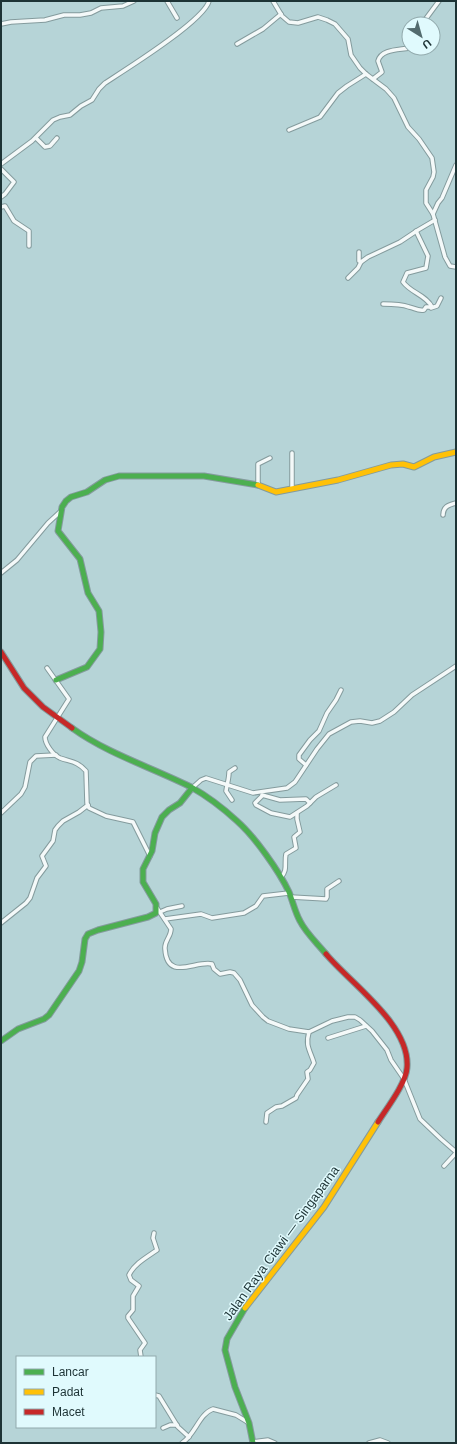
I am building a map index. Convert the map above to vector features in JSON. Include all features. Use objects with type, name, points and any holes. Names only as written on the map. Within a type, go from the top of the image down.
[{"type":"main road","points":[[56,680],[87,667],[100,649],[101,632],[99,611],[88,592],[79,558],[58,531],[64,502],[69,498],[87,492],[105,480],[119,476],[132,475],[204,476],[258,484],[275,492],[338,480],[391,465],[403,464],[409,467],[414,467],[434,456],[456,452]]},
{"type":"main road","name":"Jalan Raya Ciawi — Singaparna","points":[[1,652],[26,690],[43,707],[82,735],[111,751],[192,788],[238,822],[261,849],[281,877],[290,895],[300,922],[328,958],[380,1009],[392,1024],[401,1039],[406,1052],[407,1068],[404,1079],[365,1144],[324,1207],[245,1308],[227,1339],[225,1350],[227,1360],[235,1387],[249,1423],[252,1442]]},
{"type":"main road","points":[[1,1041],[18,1029],[44,1019],[49,1015],[79,971],[82,962],[85,939],[88,934],[152,916],[159,910],[143,882],[143,869],[150,856],[155,833],[162,817],[169,810],[180,803],[192,788]]},
{"type":"street","points":[[1,24],[45,20],[63,15],[80,15],[91,13],[101,8],[123,6],[134,1]]},
{"type":"street","points":[[167,1],[176,18]]},
{"type":"street","points":[[1,164],[36,138],[52,121],[59,117],[70,115],[81,106],[91,101],[105,83],[175,36],[205,9],[209,1]]},
{"type":"street","points":[[273,1],[285,20],[298,23],[318,17],[335,24],[346,36],[349,42],[351,55],[366,74],[391,94],[401,110],[408,126],[432,158],[434,175],[426,190],[426,203],[433,214],[445,257],[449,265],[456,267]]},
{"type":"street","points":[[428,16],[439,1]]},
{"type":"street","points":[[237,44],[263,29],[281,14]]},
{"type":"street","points":[[373,79],[382,72],[378,61],[380,56],[388,52],[401,50]]},
{"type":"street","points":[[288,130],[320,117],[338,93],[366,74]]},
{"type":"street","points":[[36,138],[45,147],[50,146],[57,138]]},
{"type":"street","points":[[433,214],[438,202],[442,198],[456,165]]},
{"type":"street","points":[[1,169],[14,182],[1,197]]},
{"type":"street","points":[[1,207],[5,206],[15,221],[29,231],[29,246]]},
{"type":"street","points":[[348,278],[358,268],[361,262],[368,257],[400,242],[435,220]]},
{"type":"street","points":[[416,231],[428,256],[426,267],[424,269],[407,273],[403,282],[406,287],[428,300],[431,308]]},
{"type":"street","points":[[359,252],[359,261],[361,262]]},
{"type":"street","points":[[383,304],[410,307],[418,311],[424,310],[426,307],[431,308],[437,306],[441,298]]},
{"type":"street","points":[[292,453],[292,488]]},
{"type":"street","points":[[258,484],[258,463],[270,458]]},
{"type":"street","points":[[443,515],[443,510],[445,508],[456,503]]},
{"type":"street","points":[[1,573],[17,560],[48,523],[61,511]]},
{"type":"street","points":[[1,663],[5,658]]},
{"type":"street","points":[[336,784],[290,817],[271,813],[258,807],[255,803],[261,794],[290,787],[324,739],[335,730],[351,722],[360,721],[372,723],[380,721],[394,712],[412,695],[456,666]]},
{"type":"street","points":[[47,668],[69,699],[44,739],[58,758],[75,762],[86,771],[88,805],[90,808],[106,816],[133,822],[150,856]]},
{"type":"street","points":[[306,765],[299,759],[298,755],[310,740],[319,732],[327,713],[341,690]]},
{"type":"street","points":[[1,813],[21,794],[25,786],[30,762],[38,756],[56,755]]},
{"type":"street","points":[[232,800],[226,793],[226,785],[229,779],[229,772],[235,768]]},
{"type":"street","points":[[192,788],[201,780],[206,778],[280,800],[306,799],[310,803]]},
{"type":"street","points":[[1,923],[30,898],[37,878],[46,865],[42,856],[53,841],[57,827],[63,821],[88,805]]},
{"type":"street","points":[[281,877],[285,870],[286,854],[296,848],[294,838],[300,832],[297,813]]},
{"type":"street","points":[[165,919],[197,914],[203,914],[212,918],[244,912],[256,906],[263,896],[290,895],[326,898],[326,889],[339,881]]},
{"type":"street","points":[[182,906],[159,910],[172,931],[165,943],[167,959],[172,966],[188,968],[208,963],[212,964],[220,974],[233,972],[240,980],[252,1005],[266,1019],[289,1029],[309,1032],[332,1021],[355,1017],[382,1043],[404,1079],[420,1119],[456,1152],[444,1166]]},
{"type":"street","points":[[328,1038],[366,1026]]},
{"type":"street","points":[[266,1122],[267,1113],[296,1098],[308,1079],[307,1072],[311,1069],[314,1063],[307,1044],[309,1032]]},
{"type":"street","points":[[141,1356],[140,1350],[145,1343],[128,1318],[133,1310],[132,1301],[134,1291],[139,1286],[131,1280],[129,1275],[132,1269],[157,1250],[153,1238],[154,1233]]},
{"type":"street","points":[[156,1395],[159,1396],[177,1425],[189,1437]]},
{"type":"street","points":[[182,1443],[189,1437],[206,1414],[213,1409],[236,1415],[249,1423]]},
{"type":"street","points":[[163,1428],[170,1425],[177,1425]]},
{"type":"street","points":[[252,1442],[268,1440],[275,1443]]},
{"type":"street","points":[[369,1443],[380,1440],[388,1443]]},
{"type":"traffic: fast","points":[[56,680],[87,667],[100,649],[101,632],[99,611],[88,593],[80,559],[58,531],[62,507],[66,501],[71,497],[87,492],[105,480],[119,476],[204,476],[258,485]]},
{"type":"traffic: fast","points":[[72,728],[115,753],[191,787],[232,816],[259,845],[273,865],[289,892],[302,925],[326,954]]},
{"type":"traffic: fast","points":[[1,1041],[18,1029],[44,1019],[49,1015],[79,971],[82,962],[85,939],[88,934],[148,917],[156,913],[156,904],[143,882],[143,869],[152,851],[155,833],[162,817],[169,810],[180,803],[192,788]]},
{"type":"traffic: fast","points":[[245,1308],[227,1339],[225,1350],[235,1387],[249,1423],[253,1443]]},
{"type":"traffic: slow","points":[[258,485],[276,492],[338,480],[391,465],[403,464],[414,467],[434,457],[456,452]]},
{"type":"traffic: slow","points":[[245,1308],[324,1207],[378,1122]]},
{"type":"traffic: jam","points":[[1,652],[24,688],[43,707],[72,728]]},
{"type":"traffic: jam","points":[[326,954],[364,992],[390,1021],[400,1036],[406,1052],[406,1074],[396,1095],[378,1122]]}]
